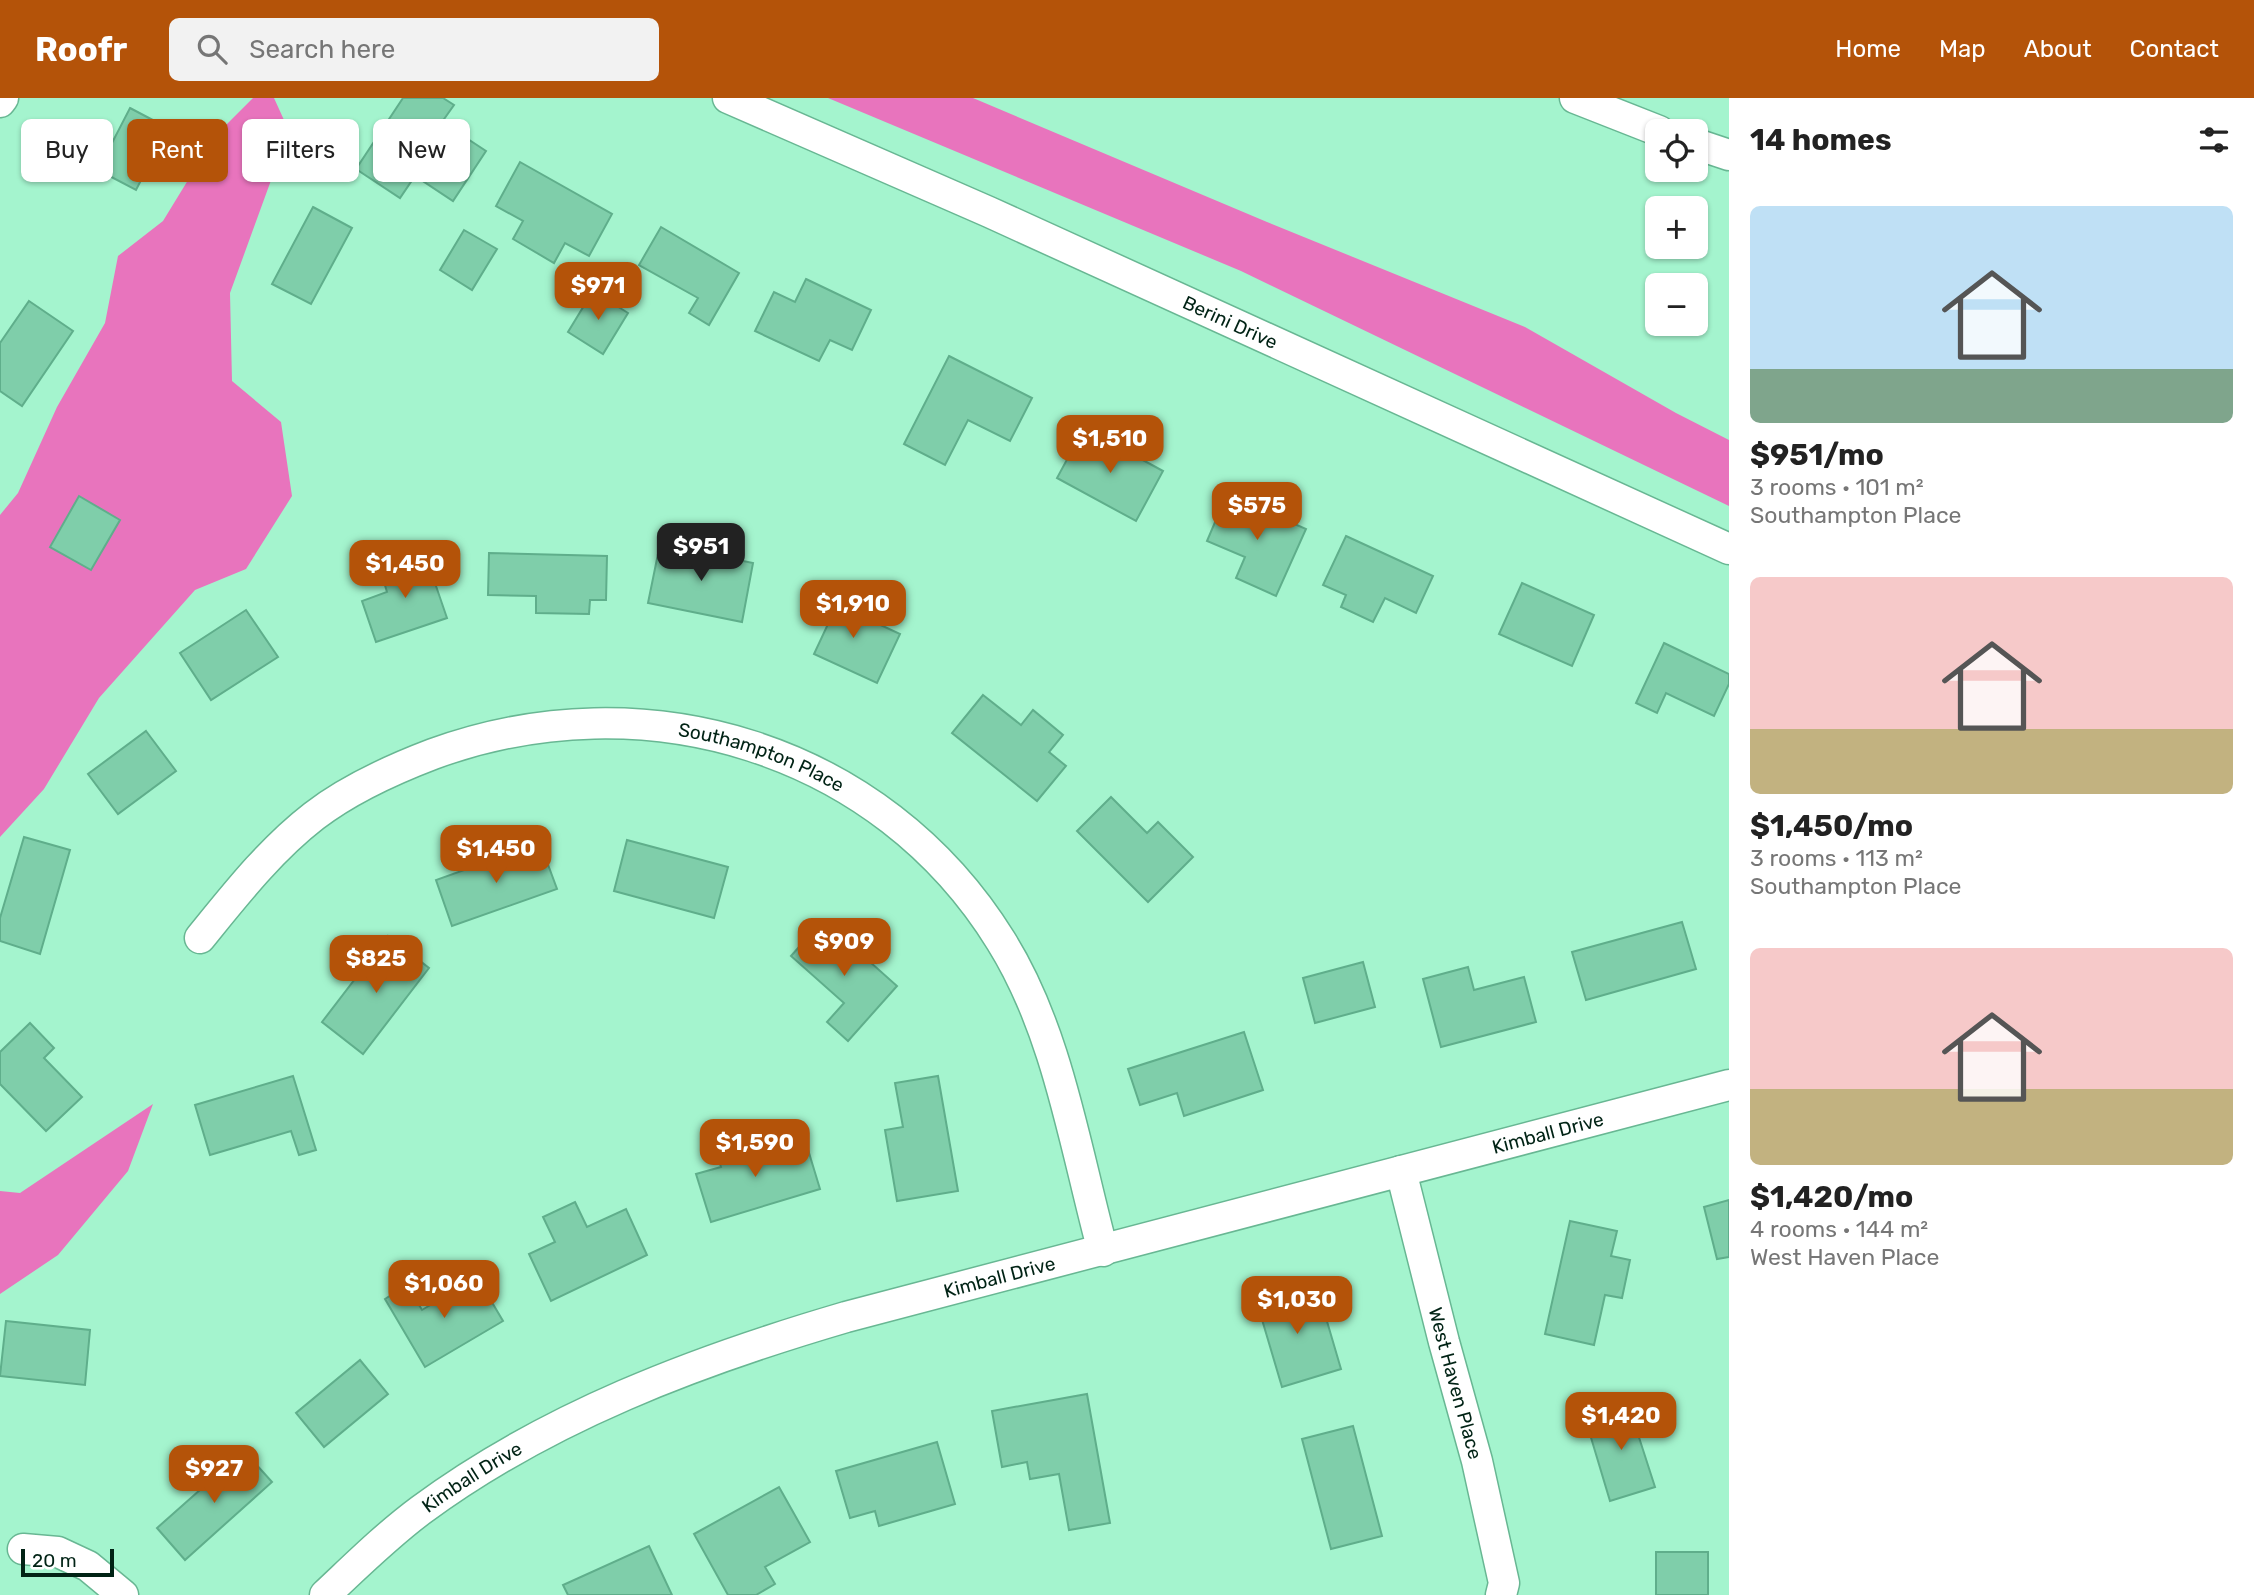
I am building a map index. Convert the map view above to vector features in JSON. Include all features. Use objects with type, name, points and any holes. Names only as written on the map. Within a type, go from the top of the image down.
[{"type":"street","name":"Berini Drive","points":[[728,98],[989,212],[1729,549]]},
{"type":"street","points":[[1575,98],[1645,126]]},
{"type":"street","points":[[1708,148],[1729,155]]},
{"type":"street","name":"Southampton Place","points":[[200,937],[259,866],[314,816],[362,785],[414,761],[466,742],[523,729],[631,723],[686,730],[742,743],[791,760],[839,784],[889,818],[926,849],[962,888],[1000,939],[1024,981],[1046,1034],[1103,1251]]},
{"type":"street","name":"Kimball Drive","points":[[325,1595],[379,1544],[421,1510],[476,1473],[545,1433],[616,1399],[757,1343],[846,1317],[1729,1085]]},
{"type":"street","name":"West Haven Place","points":[[1401,1171],[1477,1461],[1504,1583],[1501,1595]]},
{"type":"street","points":[[23,1549],[58,1552],[88,1566],[123,1595]]},
{"type":"shaded area","points":[[253,98],[274,98],[284,119],[242,119],[242,182],[270,182],[230,293],[232,381],[281,422],[292,496],[246,569],[195,590],[99,698],[44,789],[0,837],[0,515],[18,493],[57,407],[105,323],[118,256],[163,221],[187,182],[228,182],[228,123]]},
{"type":"shaded area","points":[[828,98],[973,98],[1525,327],[1729,440],[1729,506],[1241,271]]},
{"type":"shaded area","points":[[153,1104],[128,1171],[58,1255],[0,1294],[0,1191],[20,1193]]},
{"type":"building","points":[[403,98],[443,98],[454,105],[444,119],[389,119]]},
{"type":"building","points":[[130,108],[151,119],[127,119],[127,182],[140,182],[136,190],[113,178],[113,141]]},
{"type":"building","points":[[470,140],[486,151],[470,175]]},
{"type":"building","points":[[373,143],[373,180],[359,171],[359,164]]},
{"type":"building","points":[[520,162],[612,214],[589,256],[565,243],[554,263],[513,239],[523,221],[496,206]]},
{"type":"building","points":[[376,182],[411,182],[400,198]]},
{"type":"building","points":[[424,182],[466,182],[453,201]]},
{"type":"building","points":[[313,207],[352,228],[311,304],[272,284]]},
{"type":"building","points":[[661,227],[739,273],[709,325],[689,313],[698,298],[639,265]]},
{"type":"building","points":[[464,230],[497,249],[472,290],[440,270]]},
{"type":"building","points":[[806,279],[871,310],[852,350],[830,340],[819,361],[755,331],[774,292],[795,302]]},
{"type":"building","points":[[593,291],[628,313],[603,354],[568,332]]},
{"type":"building","points":[[29,301],[73,331],[22,406],[0,391],[0,343]]},
{"type":"building","points":[[949,356],[1032,398],[1010,441],[968,420],[945,465],[904,444]]},
{"type":"building","points":[[1084,428],[1163,471],[1136,521],[1057,478]]},
{"type":"building","points":[[1227,494],[1306,529],[1276,596],[1236,578],[1245,557],[1207,541]]},
{"type":"building","points":[[79,496],[120,520],[91,570],[50,547]]},
{"type":"building","points":[[1346,536],[1433,576],[1416,613],[1385,598],[1373,622],[1341,607],[1346,595],[1323,585]]},
{"type":"building","points":[[660,544],[753,563],[742,622],[648,603]]},
{"type":"building","points":[[489,553],[607,556],[606,600],[590,600],[589,614],[536,613],[536,596],[488,595]]},
{"type":"building","points":[[425,554],[447,618],[376,642],[362,601],[387,592],[380,569]]},
{"type":"building","points":[[1522,583],[1594,615],[1572,666],[1499,634]]},
{"type":"building","points":[[814,594],[900,634],[877,683],[814,654],[829,622],[805,611]]},
{"type":"building","points":[[246,610],[278,657],[211,700],[180,653]]},
{"type":"building","points":[[1664,643],[1729,674],[1729,684],[1714,716],[1666,693],[1657,713],[1636,703]]},
{"type":"building","points":[[983,695],[1021,725],[1033,710],[1063,735],[1049,752],[1066,766],[1037,801],[952,733]]},
{"type":"building","points":[[146,731],[176,771],[118,814],[88,774]]},
{"type":"building","points":[[1111,797],[1147,833],[1158,822],[1193,857],[1148,902],[1077,831]]},
{"type":"building","points":[[24,837],[70,850],[40,954],[0,941],[0,918]]},
{"type":"building","points":[[627,840],[728,867],[714,918],[614,891]]},
{"type":"building","points":[[540,843],[557,889],[452,926],[436,880]]},
{"type":"building","points":[[823,920],[897,986],[848,1041],[827,1022],[844,1003],[791,956]]},
{"type":"building","points":[[1682,922],[1696,969],[1586,1000],[1572,952]]},
{"type":"building","points":[[388,936],[429,968],[363,1054],[322,1022]]},
{"type":"building","points":[[1363,962],[1375,1007],[1315,1023],[1303,978]]},
{"type":"building","points":[[1468,967],[1474,990],[1524,977],[1536,1022],[1441,1047],[1423,979]]},
{"type":"building","points":[[30,1023],[54,1048],[44,1058],[82,1097],[46,1131],[0,1084],[0,1052]]},
{"type":"building","points":[[1244,1032],[1263,1090],[1184,1116],[1177,1093],[1140,1105],[1128,1069]]},
{"type":"building","points":[[293,1076],[316,1150],[299,1155],[291,1131],[210,1155],[195,1105]]},
{"type":"building","points":[[938,1076],[958,1191],[897,1201],[885,1130],[903,1127],[895,1083]]},
{"type":"building","points":[[746,1136],[753,1159],[806,1143],[820,1189],[711,1222],[696,1174],[721,1167],[714,1145]]},
{"type":"building","points":[[1729,1200],[1729,1257],[1717,1259],[1704,1207]]},
{"type":"building","points":[[575,1202],[587,1227],[626,1209],[647,1255],[551,1301],[529,1254],[555,1242],[543,1217]]},
{"type":"building","points":[[1570,1221],[1617,1231],[1611,1256],[1630,1260],[1622,1298],[1605,1295],[1594,1345],[1545,1334]]},
{"type":"building","points":[[477,1277],[503,1321],[425,1367],[385,1299],[407,1285],[422,1310]]},
{"type":"building","points":[[1296,1284],[1302,1306],[1321,1301],[1341,1369],[1282,1387],[1255,1296]]},
{"type":"building","points":[[6,1321],[90,1330],[85,1385],[0,1376]]},
{"type":"building","points":[[360,1360],[388,1394],[324,1447],[296,1413]]},
{"type":"building","points":[[1087,1394],[1110,1523],[1069,1530],[1059,1474],[1030,1479],[1027,1462],[1002,1467],[992,1411]]},
{"type":"building","points":[[1625,1394],[1655,1487],[1610,1501],[1589,1431],[1611,1425],[1604,1401]]},
{"type":"building","points":[[1353,1426],[1382,1536],[1331,1549],[1302,1439]]},
{"type":"building","points":[[937,1442],[955,1504],[879,1526],[875,1511],[850,1518],[836,1471]]},
{"type":"building","points":[[244,1451],[272,1482],[185,1560],[157,1528]]},
{"type":"building","points":[[779,1487],[810,1542],[765,1567],[775,1584],[756,1595],[728,1595],[694,1534]]},
{"type":"building","points":[[649,1546],[672,1595],[568,1595],[563,1585]]},
{"type":"building","points":[[1656,1552],[1708,1552],[1708,1595],[1656,1595]]}]
